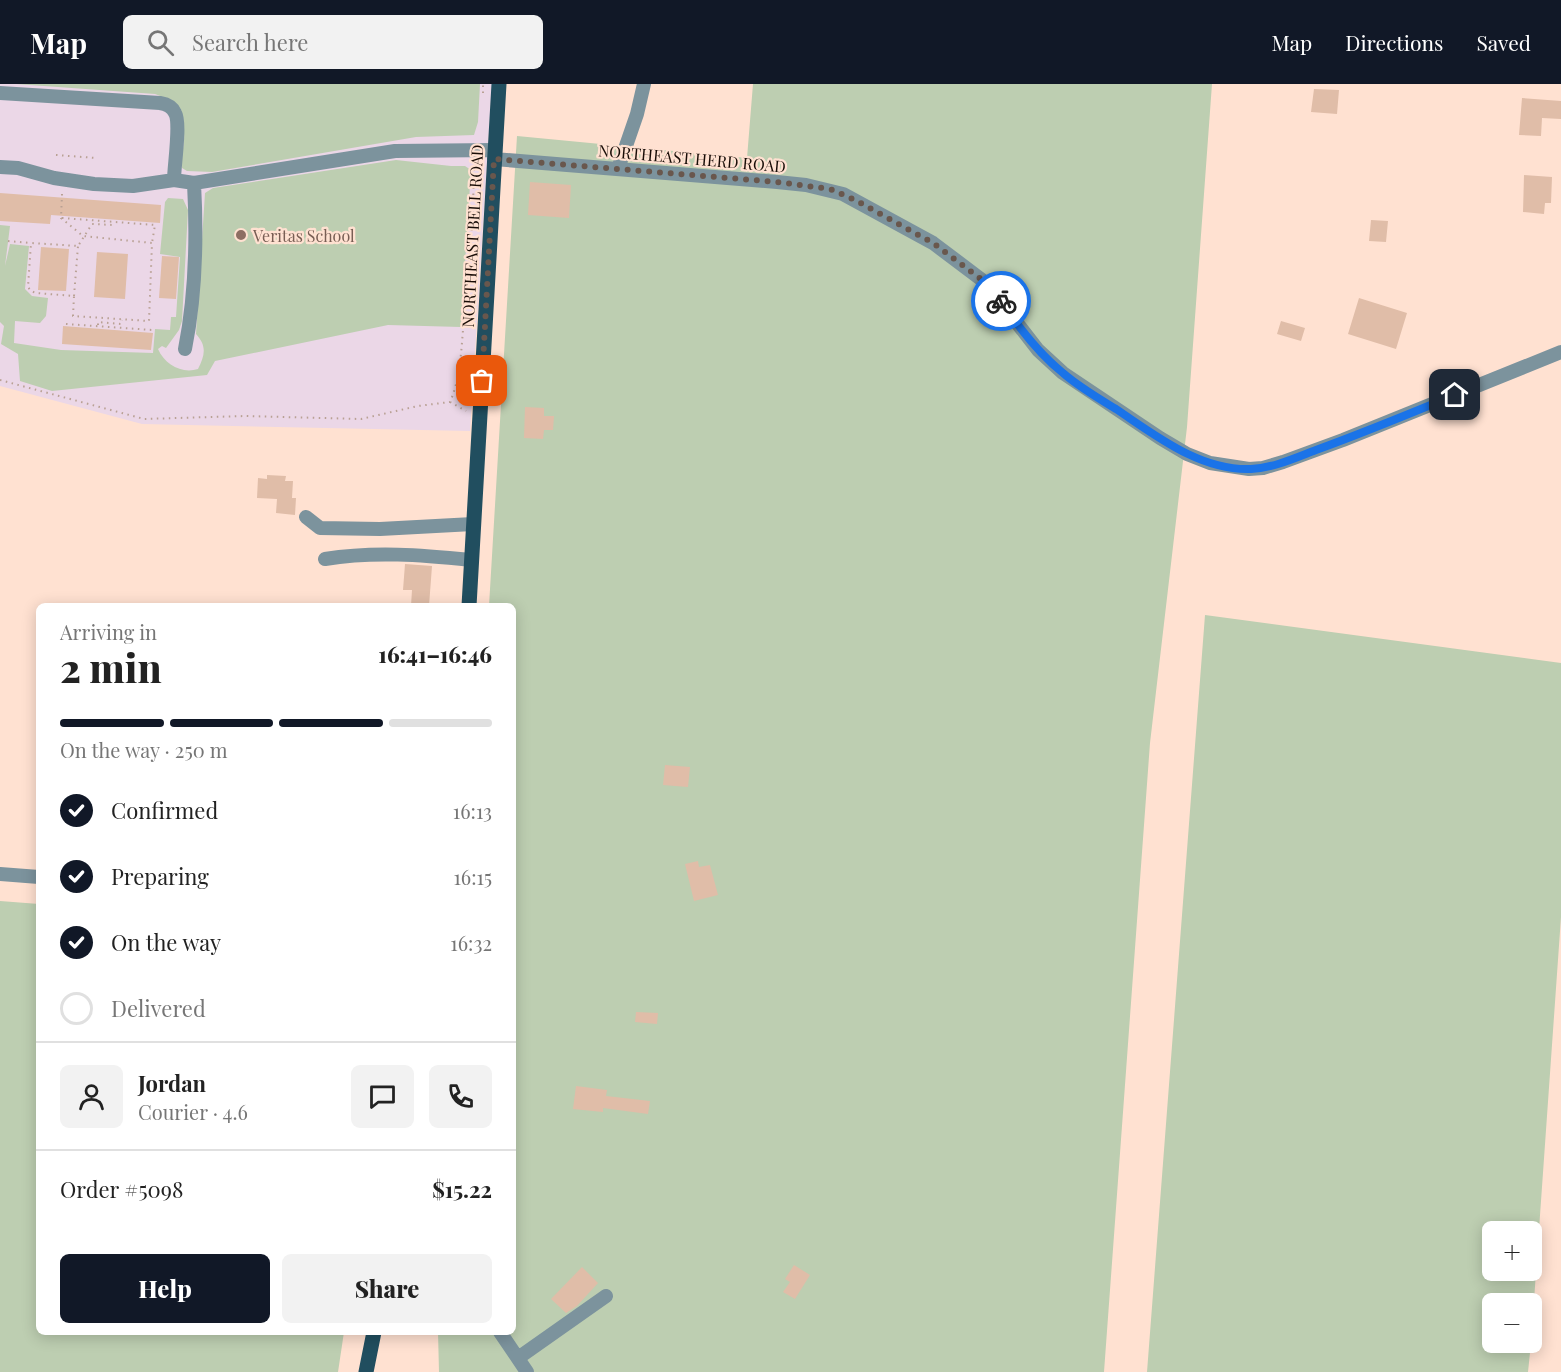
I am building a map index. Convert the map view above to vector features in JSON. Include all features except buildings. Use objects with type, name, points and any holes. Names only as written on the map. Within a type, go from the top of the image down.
[{"type":"main road","name":"NORTHEAST BELL ROAD","points":[[469,603],[499,84]]},
{"type":"main road","points":[[366,1372],[373,1335]]},
{"type":"street","points":[[618,169],[637,114],[644,84]]},
{"type":"street","points":[[0,93],[160,103],[170,106],[178,120],[174,180]]},
{"type":"street","name":"NORTHEAST HERD ROAD","points":[[0,167],[18,168],[54,178],[94,184],[133,186],[174,180],[194,183],[395,151],[495,154],[618,169],[830,189],[933,243],[968,268],[986,283],[1038,350],[1063,374],[1087,391],[1187,454],[1210,463],[1234,468],[1263,468],[1283,462],[1353,436],[1561,351]]},
{"type":"street","points":[[185,349],[192,311],[196,217],[194,183]]},
{"type":"street","points":[[306,517],[320,528],[473,524]]},
{"type":"street","points":[[325,559],[354,554],[386,554],[471,560]]},
{"type":"street","points":[[0,874],[36,877]]},
{"type":"street","points":[[518,1358],[606,1296]]},
{"type":"street","points":[[502,1335],[527,1372]]},
{"type":"path","points":[[56,155],[96,158]]},
{"type":"path","points":[[0,380],[144,419],[245,416],[361,419],[418,406],[450,402],[457,387],[468,289],[474,169]]},
{"type":"path","points":[[61,218],[63,191]]},
{"type":"path","points":[[61,218],[155,225],[152,243],[149,321],[73,316],[78,246],[92,224],[113,225],[114,222]]},
{"type":"path","points":[[61,218],[83,236],[152,243]]},
{"type":"path","points":[[8,241],[78,246]]},
{"type":"path","points":[[31,243],[28,287],[31,291],[74,296]]},
{"type":"path","points":[[98,326],[98,322],[121,324],[122,320]]},
{"type":"path","points":[[66,324],[152,330]]},
{"type":"shaded area","name":"Veritas School","points":[[0,84],[492,84],[470,431],[142,424],[0,386]]},
{"type":"green space","points":[[16,84],[480,84],[478,122],[474,135],[416,137],[212,172],[187,171],[182,168],[184,134],[168,99],[155,94]]},
{"type":"green space","points":[[753,84],[1212,84],[1187,427],[1150,743],[1104,1372],[439,1372],[438,1335],[516,1335],[516,603],[489,603],[517,136],[747,158]]},
{"type":"green space","points":[[396,160],[465,166],[471,170],[461,327],[388,325],[215,361],[207,375],[52,391],[20,381],[18,354],[1,344],[4,326],[0,322],[0,225],[10,226],[5,266],[10,244],[29,246],[25,289],[32,296],[48,298],[46,316],[40,323],[15,321],[14,343],[61,350],[153,353],[155,329],[170,330],[171,317],[176,317],[180,257],[160,254],[165,202],[168,198],[183,199],[188,210],[182,321],[179,330],[166,348],[162,346],[158,349],[170,364],[180,369],[192,370],[198,369],[204,351],[196,334],[205,193],[213,188]]},
{"type":"green space","points":[[1205,615],[1561,663],[1561,917],[1540,1221],[1482,1221],[1482,1281],[1535,1281],[1535,1293],[1482,1293],[1482,1353],[1530,1353],[1528,1372],[1147,1372]]},
{"type":"green space","points":[[0,901],[36,904],[36,1335],[344,1335],[338,1372],[0,1372]]},
{"type":"way so far","points":[[482,381],[494,159],[777,182],[830,189],[855,200],[947,252],[986,283],[1001,301]]},
{"type":"place","name":"Veritas School","points":[[241,235]]},
{"type":"route","points":[[1001,301],[1016,324],[1038,350],[1063,374],[1187,454],[1210,463],[1234,468],[1263,468],[1283,462],[1455,395]]}]
